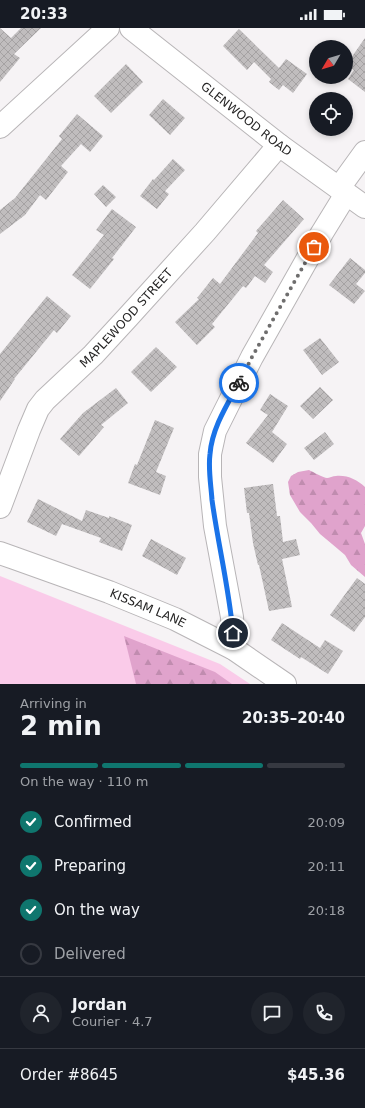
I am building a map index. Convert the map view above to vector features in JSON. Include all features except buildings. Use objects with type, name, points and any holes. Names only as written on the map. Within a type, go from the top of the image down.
[{"type":"street","points":[[0,127],[108,28]]},
{"type":"street","name":"GLENWOOD ROAD","points":[[130,28],[279,145],[365,207]]},
{"type":"street","name":"MAPLEWOOD STREET","points":[[0,506],[38,409],[45,400],[93,355],[128,318],[205,232],[279,145]]},
{"type":"street","points":[[234,649],[232,617],[216,526],[210,477],[210,454],[215,431],[252,357],[322,233],[342,191],[365,152]]},
{"type":"street","name":"KISSAM LANE","points":[[0,553],[109,592],[175,619],[234,649],[285,684]]},
{"type":"shaded area","points":[[0,576],[220,664],[250,684],[0,684]]},
{"type":"green space","points":[[309,470],[326,478],[336,476],[348,477],[365,487],[365,526],[361,533],[365,544],[365,577],[351,565],[345,555],[320,534],[300,512],[290,495],[288,482],[291,476],[298,472]]},
{"type":"green space","points":[[124,636],[215,672],[232,684],[136,684]]},
{"type":"way so far","points":[[239,383],[314,247]]},
{"type":"route","points":[[233,633],[232,617],[216,526],[210,477],[210,454],[215,431],[239,383]]}]
